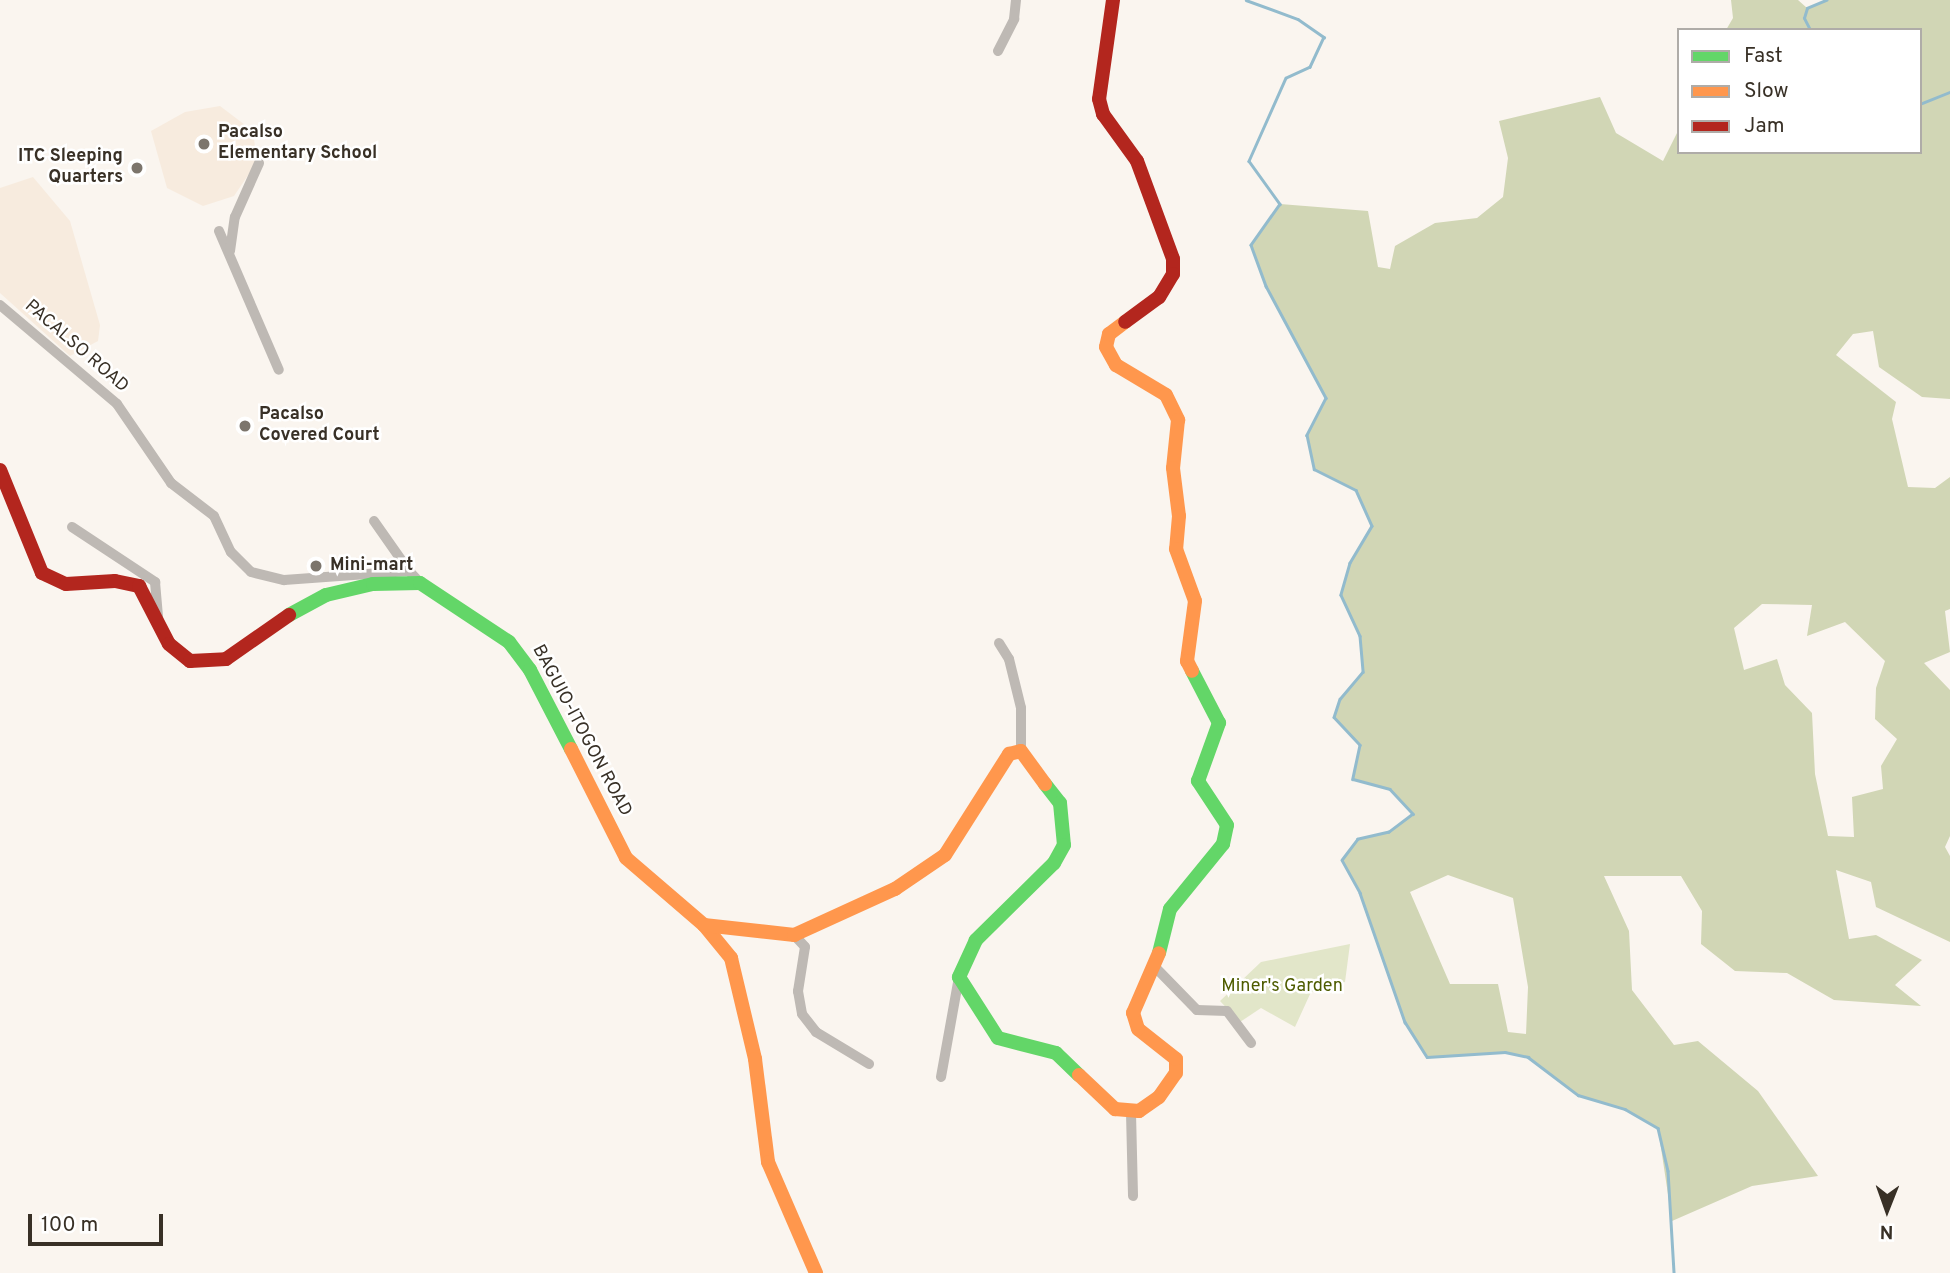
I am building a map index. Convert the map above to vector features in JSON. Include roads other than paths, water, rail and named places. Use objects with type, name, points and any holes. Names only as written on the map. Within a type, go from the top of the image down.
[{"type":"street","points":[[998,51],[1014,19],[1016,0]]},
{"type":"street","points":[[959,977],[998,1038],[1056,1053],[1115,1109],[1132,1112],[1159,1097],[1178,1065],[1171,1053],[1138,1029],[1132,1013],[1155,967],[1170,909],[1223,844],[1227,825],[1198,781],[1200,764],[1219,723],[1187,661],[1195,601],[1176,549],[1179,516],[1173,468],[1178,420],[1166,395],[1116,365],[1106,347],[1109,334],[1169,284],[1173,259],[1137,161],[1103,114],[1099,99],[1113,0]]},
{"type":"street","points":[[230,251],[235,217],[259,163]]},
{"type":"street","points":[[219,232],[230,251],[279,370]]},
{"type":"street","name":"PACALSO ROAD","points":[[0,305],[117,404],[171,482],[214,516],[231,552],[251,572],[284,580],[410,571]]},
{"type":"street","points":[[0,470],[42,573],[66,584],[130,582],[146,596],[158,623],[178,653],[201,664],[214,663],[326,595],[373,584],[420,583]]},
{"type":"street","points":[[374,521],[420,583]]},
{"type":"street","points":[[72,527],[155,582],[158,623]]},
{"type":"street","name":"BAGUIO-ITOGON ROAD","points":[[420,583],[463,608],[519,653],[626,858],[704,925],[731,958],[739,982],[768,1161],[817,1273]]},
{"type":"street","points":[[940,1077],[959,977],[975,940],[1054,863],[1064,845],[1060,803],[1021,751],[1020,702],[999,643]]},
{"type":"street","points":[[704,925],[794,935],[895,889],[945,855],[1009,754],[1021,751]]},
{"type":"street","points":[[794,935],[805,947],[798,991],[802,1014],[816,1032],[869,1064]]},
{"type":"street","points":[[1155,967],[1197,1010],[1227,1011],[1251,1043]]},
{"type":"street","points":[[1132,1112],[1133,1196]]},
{"type":"waterway","points":[[1246,0],[1298,19],[1324,37],[1310,67],[1286,78],[1249,161],[1280,204],[1251,245],[1266,286],[1326,398],[1307,435],[1314,469],[1356,490],[1372,526],[1350,563],[1341,595],[1360,636],[1363,672],[1340,699],[1334,717],[1360,745],[1353,779],[1390,789],[1413,814],[1389,832],[1358,839],[1342,860],[1360,893],[1405,1022],[1427,1057],[1505,1052],[1528,1057],[1578,1095],[1625,1109],[1658,1128],[1668,1171],[1674,1273]]},
{"type":"waterway","points":[[1809,28],[1804,18],[1807,8],[1826,0]]},
{"type":"waterway","points":[[1922,103],[1950,92]]},
{"type":"place","name":"Pacalso Elementary School","points":[[204,144]]},
{"type":"place","name":"ITC Sleeping Quarters","points":[[137,168]]},
{"type":"place","name":"Pacalso Covered Court","points":[[245,426]]},
{"type":"place","name":"Mini-mart","points":[[316,566]]},
{"type":"park label","name":"Miner's Garden","points":[[1282,987]]}]
